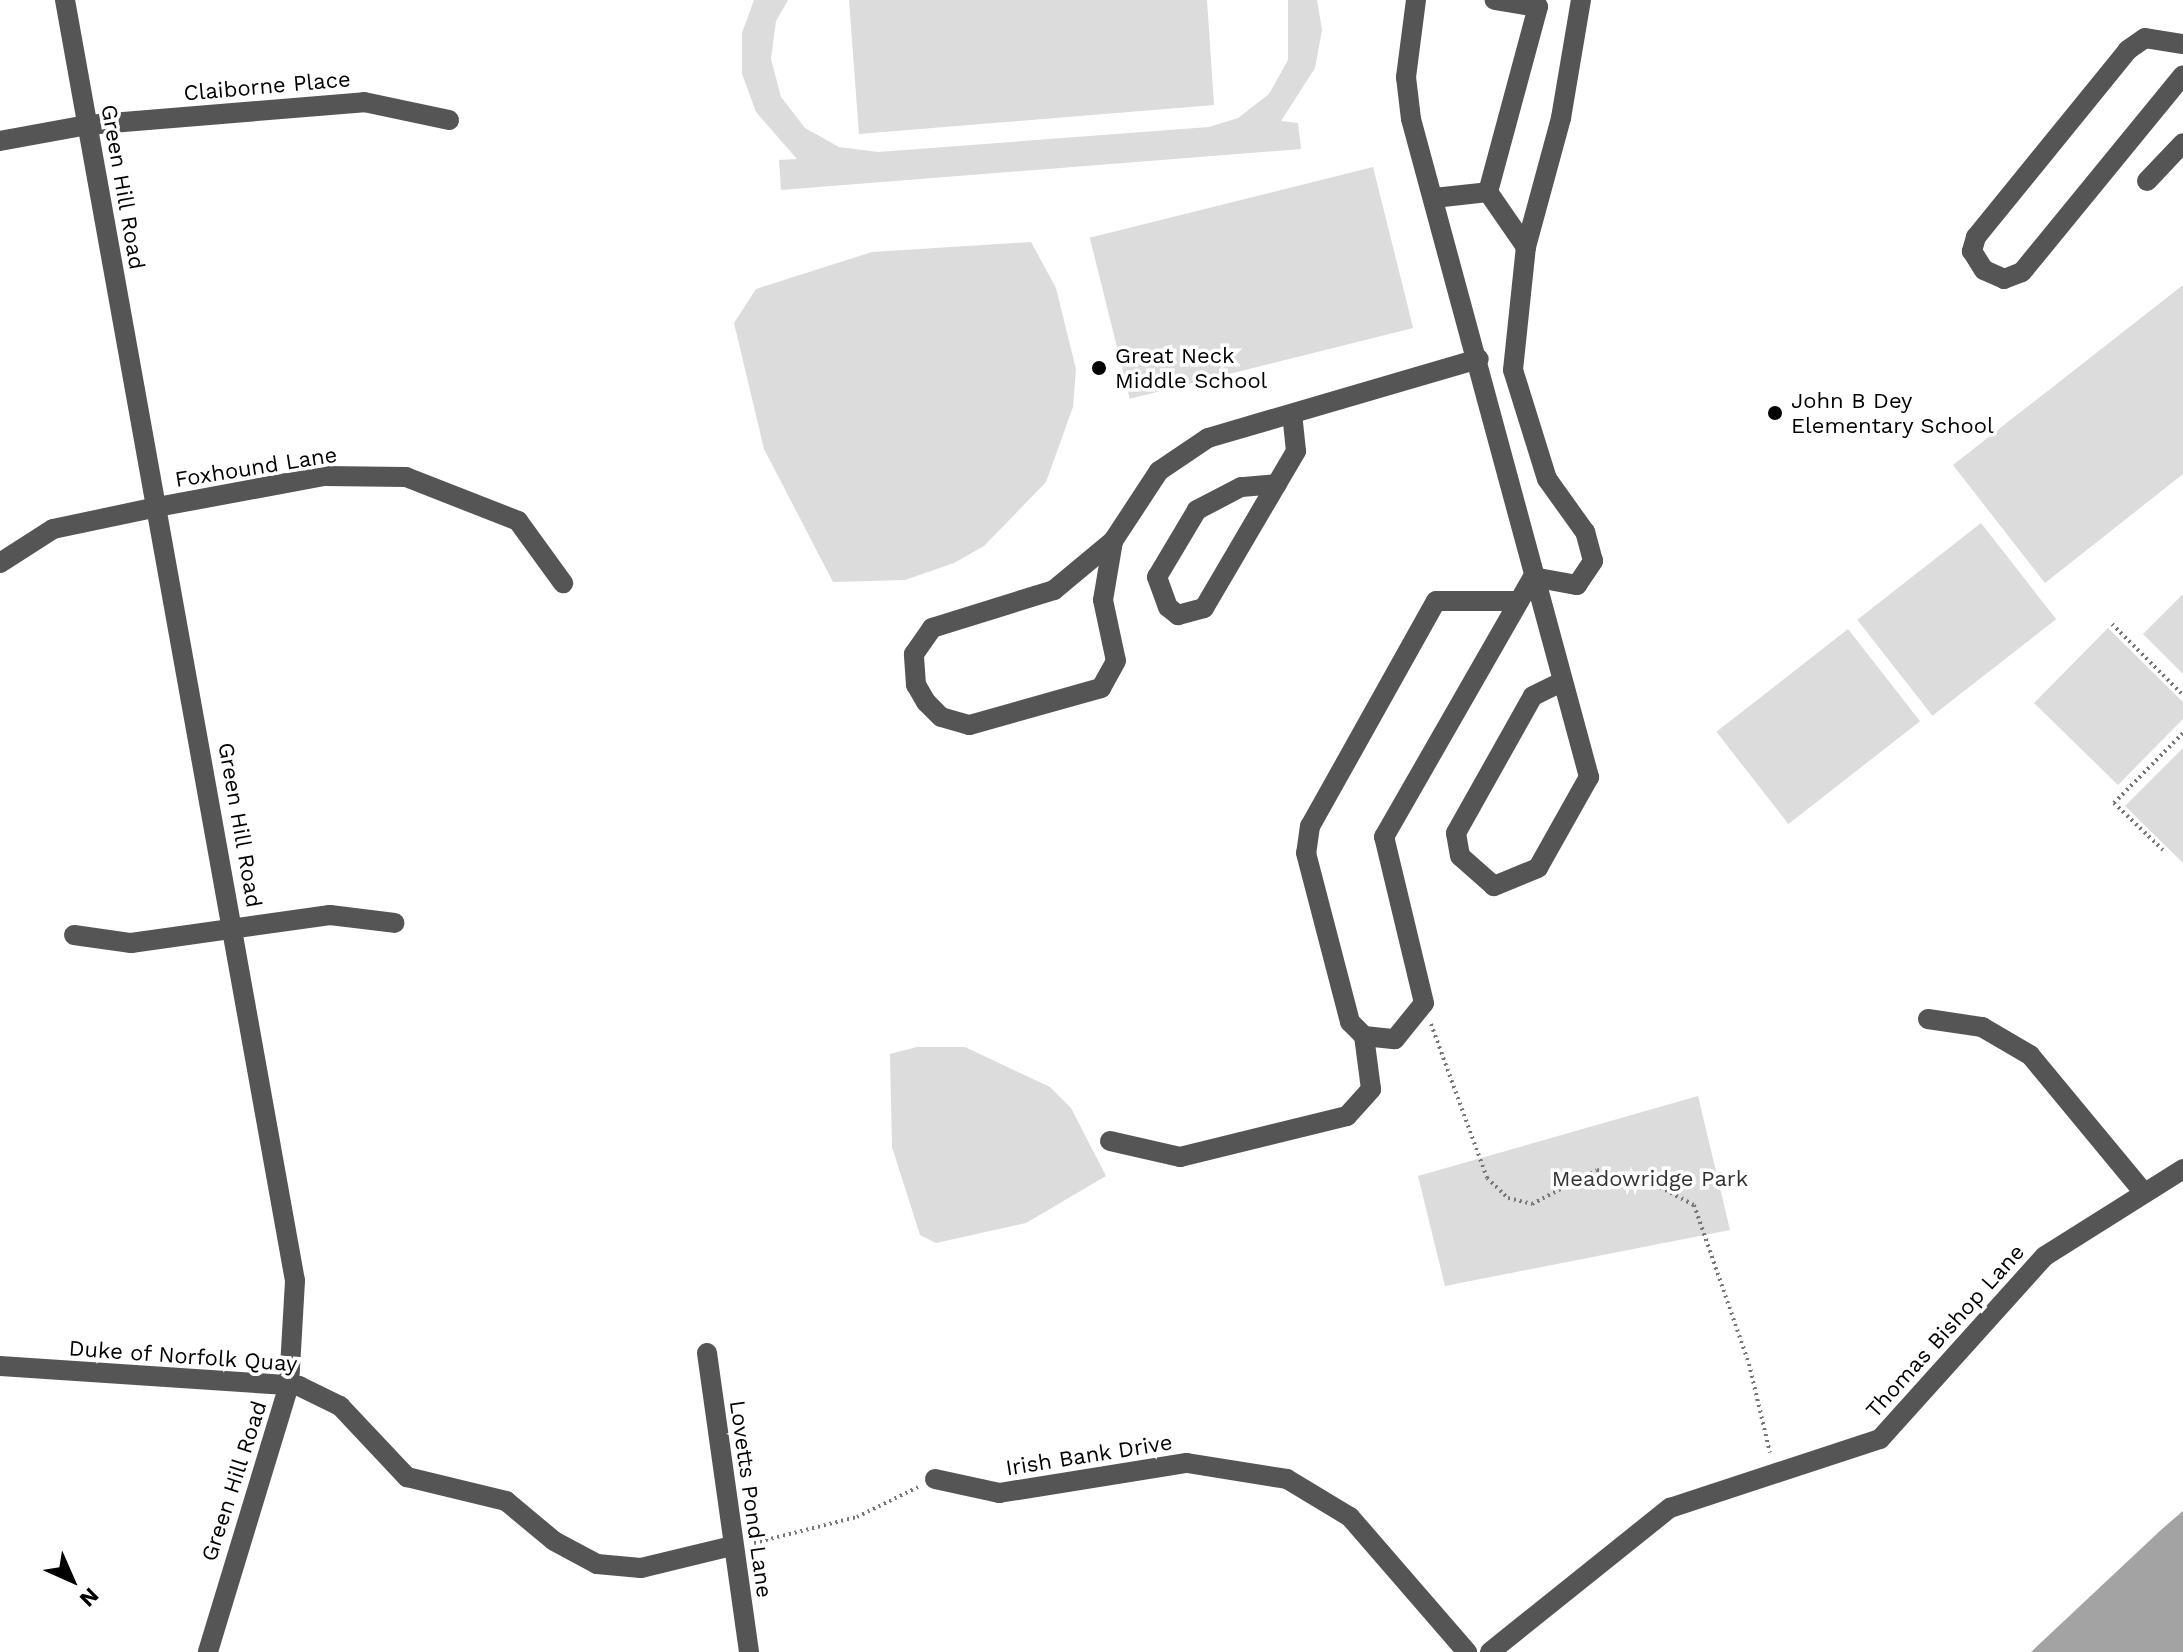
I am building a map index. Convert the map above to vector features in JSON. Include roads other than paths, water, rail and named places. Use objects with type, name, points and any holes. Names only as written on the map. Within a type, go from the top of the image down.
[{"type":"street","name":"Green Hill Road","points":[[65,0],[234,927],[295,1281],[289,1385],[208,1652]]},
{"type":"street","points":[[1416,0],[1406,77],[1434,198],[1479,359],[1560,683],[1589,777],[1538,868],[1494,886],[1460,856],[1456,833],[1533,696],[1560,683]]},
{"type":"street","points":[[1495,0],[1538,7],[1488,192],[1526,247]]},
{"type":"street","points":[[1533,577],[1577,585],[1593,561],[1585,532],[1547,479],[1513,370],[1526,247],[1561,118],[1581,0]]},
{"type":"street","points":[[2183,44],[2145,38],[2128,50],[1976,237],[1972,251],[1984,270],[2004,279],[2022,272],[2183,75]]},
{"type":"street","name":"Claiborne Place","points":[[0,141],[87,125],[364,102],[449,120]]},
{"type":"street","points":[[2147,181],[2183,143]]},
{"type":"street","points":[[1434,198],[1488,192]]},
{"type":"street","points":[[1113,541],[1103,600],[1116,661],[1101,688],[969,725],[941,717],[926,702],[916,685],[914,654],[932,628],[1054,590],[1113,541],[1151,481],[1180,454],[1292,414],[1479,359]]},
{"type":"street","points":[[1277,484],[1241,487],[1197,510],[1157,577],[1168,607],[1178,615],[1204,608],[1277,484],[1296,451],[1292,414]]},
{"type":"street","name":"Foxhound Lane","points":[[0,563],[53,529],[324,476],[406,477],[518,521],[563,583]]},
{"type":"street","points":[[1364,1036],[1395,1039],[1424,1003],[1384,837],[1533,577]]},
{"type":"street","points":[[1110,1141],[1180,1157],[1347,1116],[1371,1089],[1364,1036],[1350,1022],[1306,853],[1310,826],[1436,601],[1519,601]]},
{"type":"street","points":[[74,935],[131,943],[330,915],[395,923]]},
{"type":"street","points":[[1928,1019],[1982,1027],[2030,1055],[2144,1193]]},
{"type":"street","name":"Thomas Bishop Lane","points":[[1490,1652],[1670,1508],[1880,1439],[2045,1256],[2183,1169]]},
{"type":"street","name":"Lovetts Pond Lane","points":[[707,1353],[749,1652]]},
{"type":"street","name":"Duke of Norfolk Quay","points":[[0,1366],[289,1385],[340,1406],[407,1477],[431,1488],[506,1501],[554,1541],[597,1564],[641,1568],[732,1546]]},
{"type":"street","name":"Irish Bank Drive","points":[[935,1479],[999,1493],[1187,1463],[1287,1479],[1350,1517],[1467,1652]]},
{"type":"place","name":"Great Neck Middle School","points":[[1099,368]]},
{"type":"place","name":"John B Dey Elementary School","points":[[1775,413]]},
{"type":"park label","name":"Meadowridge Park","points":[[1650,1179]]}]
